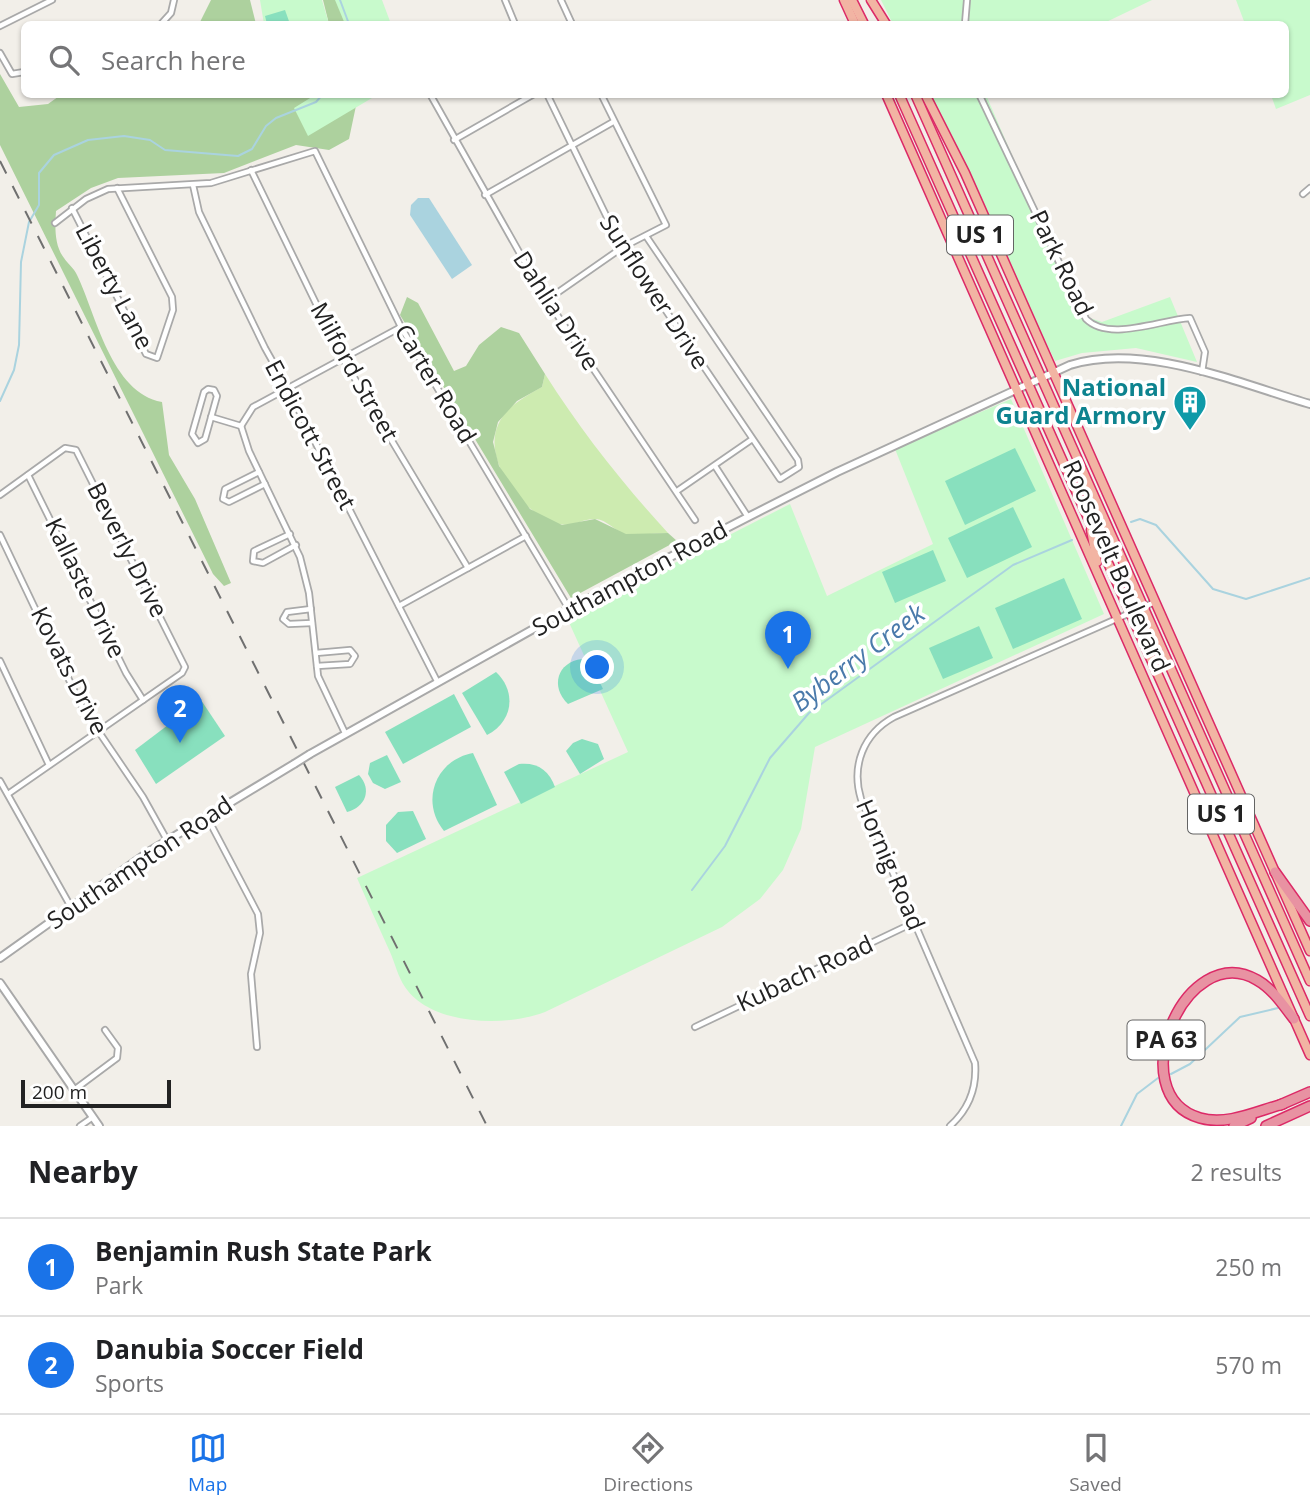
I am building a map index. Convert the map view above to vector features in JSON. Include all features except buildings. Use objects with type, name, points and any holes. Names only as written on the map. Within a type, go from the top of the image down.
[{"type":"highway","points":[[844,0],[854,21]]},
{"type":"highway","points":[[852,0],[862,21]]},
{"type":"highway","points":[[870,0],[880,21]]},
{"type":"highway","points":[[870,0],[884,21]]},
{"type":"highway","name":"Roosevelt Boulevard","points":[[888,98],[1310,1055]]},
{"type":"highway","name":"Roosevelt Boulevard","points":[[901,98],[1310,1016]]},
{"type":"highway","name":"Roosevelt Boulevard","points":[[917,98],[1310,981]]},
{"type":"highway","name":"Roosevelt Boulevard","points":[[927,98],[965,173],[1054,372],[1309,948],[1310,959]]},
{"type":"highway","points":[[1100,507],[1133,553]]},
{"type":"highway","points":[[1087,514],[1101,579]]},
{"type":"highway","points":[[1275,873],[1310,921]]},
{"type":"highway","name":"PA 63","points":[[1294,1019],[1261,982],[1241,974],[1222,974],[1201,986],[1184,1002],[1172,1021],[1165,1048],[1164,1069],[1170,1092],[1178,1105],[1192,1115],[1227,1120],[1283,1104],[1310,1092]]},
{"type":"highway","points":[[1234,1126],[1283,1104]]},
{"type":"highway","points":[[1269,1125],[1310,1106]]},
{"type":"street","points":[[0,26],[52,0]]},
{"type":"street","points":[[164,21],[171,13],[174,0]]},
{"type":"street","points":[[505,0],[514,21]]},
{"type":"street","points":[[561,0],[571,21]]},
{"type":"street","points":[[965,21],[967,0]]},
{"type":"street","points":[[0,53],[12,74],[21,72]]},
{"type":"street","name":"Dahlia Drive","points":[[432,98],[547,300],[695,520]]},
{"type":"street","points":[[454,139],[527,98]]},
{"type":"street","name":"Sunflower Drive","points":[[549,98],[570,146],[623,247],[751,440],[780,479],[799,467],[798,460],[646,236]]},
{"type":"street","points":[[547,300],[623,247],[666,225],[603,98]]},
{"type":"street","name":"Park Road","points":[[981,98],[1086,319],[1094,327],[1112,331],[1190,318],[1205,352],[1201,373]]},
{"type":"street","points":[[485,195],[613,122]]},
{"type":"street","name":"Carter Road","points":[[251,170],[315,151],[401,327],[569,609]]},
{"type":"street","points":[[55,223],[93,195],[117,188],[193,185],[251,170]]},
{"type":"street","name":"Milford Street","points":[[251,170],[343,359],[468,568]]},
{"type":"street","name":"Endicott Street","points":[[193,185],[199,212],[265,348],[437,681]]},
{"type":"street","name":"Liberty Lane","points":[[72,208],[146,354],[150,358],[159,356],[173,310],[172,297],[117,188]]},
{"type":"street","points":[[1303,194],[1310,188]]},
{"type":"street","points":[[345,733],[325,694],[317,666],[307,580],[296,545],[259,472],[241,426],[248,411],[401,327]]},
{"type":"street","name":"Southampton Road","points":[[0,958],[167,840],[437,681],[569,609],[748,517],[1042,377],[1085,360],[1120,356],[1155,360],[1310,404]]},
{"type":"street","points":[[208,389],[214,390],[217,396],[211,417],[205,439],[201,443],[195,442],[192,434],[204,392],[208,389]]},
{"type":"street","points":[[211,417],[241,426]]},
{"type":"street","points":[[677,491],[751,440]]},
{"type":"street","name":"Beverly Drive","points":[[27,475],[65,448],[76,451],[184,665],[182,673],[143,700]]},
{"type":"street","points":[[716,466],[748,517]]},
{"type":"street","points":[[259,472],[225,489],[223,499],[229,502],[265,484]]},
{"type":"street","points":[[0,495],[27,475]]},
{"type":"street","name":"Kallaste Drive","points":[[27,475],[126,673],[143,700]]},
{"type":"street","name":"Kovats Drive","points":[[0,534],[82,707],[167,840]]},
{"type":"street","points":[[290,534],[254,551],[252,559],[260,564],[296,545]]},
{"type":"street","points":[[399,606],[526,536]]},
{"type":"street","name":"Hornig Road","points":[[950,1126],[970,1101],[975,1083],[975,1063],[859,792],[858,764],[869,738],[894,717],[1155,601]]},
{"type":"street","points":[[311,610],[287,611],[283,619],[289,624],[312,623]]},
{"type":"street","points":[[316,653],[351,650],[355,656],[350,663],[317,666]]},
{"type":"street","points":[[0,661],[49,765]]},
{"type":"street","points":[[8,794],[143,700]]},
{"type":"street","points":[[0,781],[71,907]]},
{"type":"street","points":[[207,817],[258,914],[260,933],[252,962],[251,987],[257,1047]]},
{"type":"street","name":"Kubach Road","points":[[695,1027],[915,922]]},
{"type":"street","points":[[0,983],[99,1126]]},
{"type":"street","points":[[75,1090],[117,1058],[118,1048],[105,1030]]},
{"type":"street","points":[[80,1126],[93,1117]]},
{"type":"green space","points":[[211,0],[250,0],[255,21],[200,21]]},
{"type":"green space","points":[[260,0],[322,0],[328,21],[264,21]]},
{"type":"green space","points":[[323,0],[375,0],[382,21],[328,21]]},
{"type":"green space","points":[[335,0],[382,0],[390,21],[344,21]]},
{"type":"green space","points":[[881,0],[1152,0],[1108,21],[892,21]]},
{"type":"green space","points":[[1236,0],[1310,0],[1310,95],[1276,109],[1272,98],[1289,98],[1289,21],[1244,21]]},
{"type":"green space","points":[[285,10],[289,21],[266,21],[265,16]]},
{"type":"green space","points":[[0,74],[19,107],[48,104],[56,98],[354,98],[357,101],[349,139],[329,150],[296,145],[224,173],[118,178],[91,188],[56,211],[58,247],[77,275],[107,350],[130,384],[144,396],[162,402],[169,455],[195,499],[231,583],[224,586],[213,574],[0,145]]},
{"type":"green space","points":[[310,98],[372,98],[308,136],[294,108]]},
{"type":"green space","points":[[927,98],[987,98],[1081,315],[1102,322],[1170,297],[1197,362],[1136,348],[1082,353],[1055,361]]},
{"type":"green space","points":[[407,297],[418,303],[454,371],[466,366],[479,345],[501,327],[519,333],[545,374],[542,387],[517,401],[498,422],[493,442],[499,466],[530,509],[562,525],[595,519],[626,534],[668,533],[677,541],[571,598],[400,315]]},
{"type":"green space","points":[[545,374],[603,456],[668,533],[625,534],[596,519],[557,524],[526,505],[516,493],[500,467],[495,452],[498,425],[517,403],[542,387]]},
{"type":"green space","points":[[1011,399],[1104,614],[815,747],[801,829],[783,870],[760,899],[722,927],[545,1012],[529,1017],[470,1020],[432,1009],[417,1000],[400,979],[357,878],[628,752],[567,618],[790,504],[827,596],[933,544],[895,449]]},
{"type":"green space","points":[[1015,448],[1036,491],[965,525],[945,481]]},
{"type":"green space","points":[[1013,507],[1032,547],[967,578],[948,538]]},
{"type":"green space","points":[[933,550],[946,581],[895,603],[882,572]]},
{"type":"green space","points":[[1064,578],[1082,619],[1013,649],[995,608]]},
{"type":"green space","points":[[979,626],[993,658],[943,679],[929,648]]},
{"type":"green space","points":[[582,659],[589,660],[603,689],[568,704],[559,690],[559,676],[567,665]]},
{"type":"green space","points":[[496,672],[507,688],[509,706],[502,722],[487,735],[462,693]]},
{"type":"green space","points":[[454,694],[471,727],[403,764],[385,732]]},
{"type":"green space","points":[[201,700],[225,736],[156,784],[135,750]]},
{"type":"green space","points":[[582,739],[598,744],[604,759],[580,774],[566,751],[573,743]]},
{"type":"green space","points":[[473,753],[497,805],[444,831],[433,808],[435,784],[449,764]]},
{"type":"green space","points":[[387,755],[401,782],[385,789],[373,783],[368,774],[370,763]]},
{"type":"green space","points":[[519,764],[531,764],[541,768],[555,787],[521,804],[504,772]]},
{"type":"green space","points":[[359,775],[365,786],[365,797],[359,806],[347,812],[335,787]]},
{"type":"green space","points":[[413,811],[426,839],[397,853],[386,841],[386,825],[398,812]]},
{"type":"water","points":[[418,198],[429,198],[472,265],[452,279],[410,215],[411,205]]},
{"type":"waterway","points":[[340,0],[348,21]]},
{"type":"waterway","points":[[0,401],[14,370],[19,345],[21,262],[29,222],[39,205],[39,173],[54,155],[88,140],[124,136],[150,140],[165,150],[238,156],[252,149],[266,126],[276,118],[316,102],[320,98]]},
{"type":"waterway","name":"Byberry Creek","points":[[1131,522],[1140,519],[1156,525],[1213,589],[1246,599],[1310,578]]},
{"type":"waterway","name":"Byberry Creek","points":[[692,890],[725,846],[770,758],[809,713],[1013,565],[1072,540]]},
{"type":"waterway","points":[[1171,1074],[1190,1064],[1240,1017],[1278,1008]]},
{"type":"waterway","points":[[1121,1126],[1137,1094],[1158,1078]]},
{"type":"railway","points":[[0,161],[487,1126]]},
{"type":"place","name":"National Guard Armory","points":[[1190,432]]},
{"type":"place","name":"Benjamin Rush State Park","points":[[788,669]]},
{"type":"place","name":"Danubia Soccer Field","points":[[180,743]]}]
